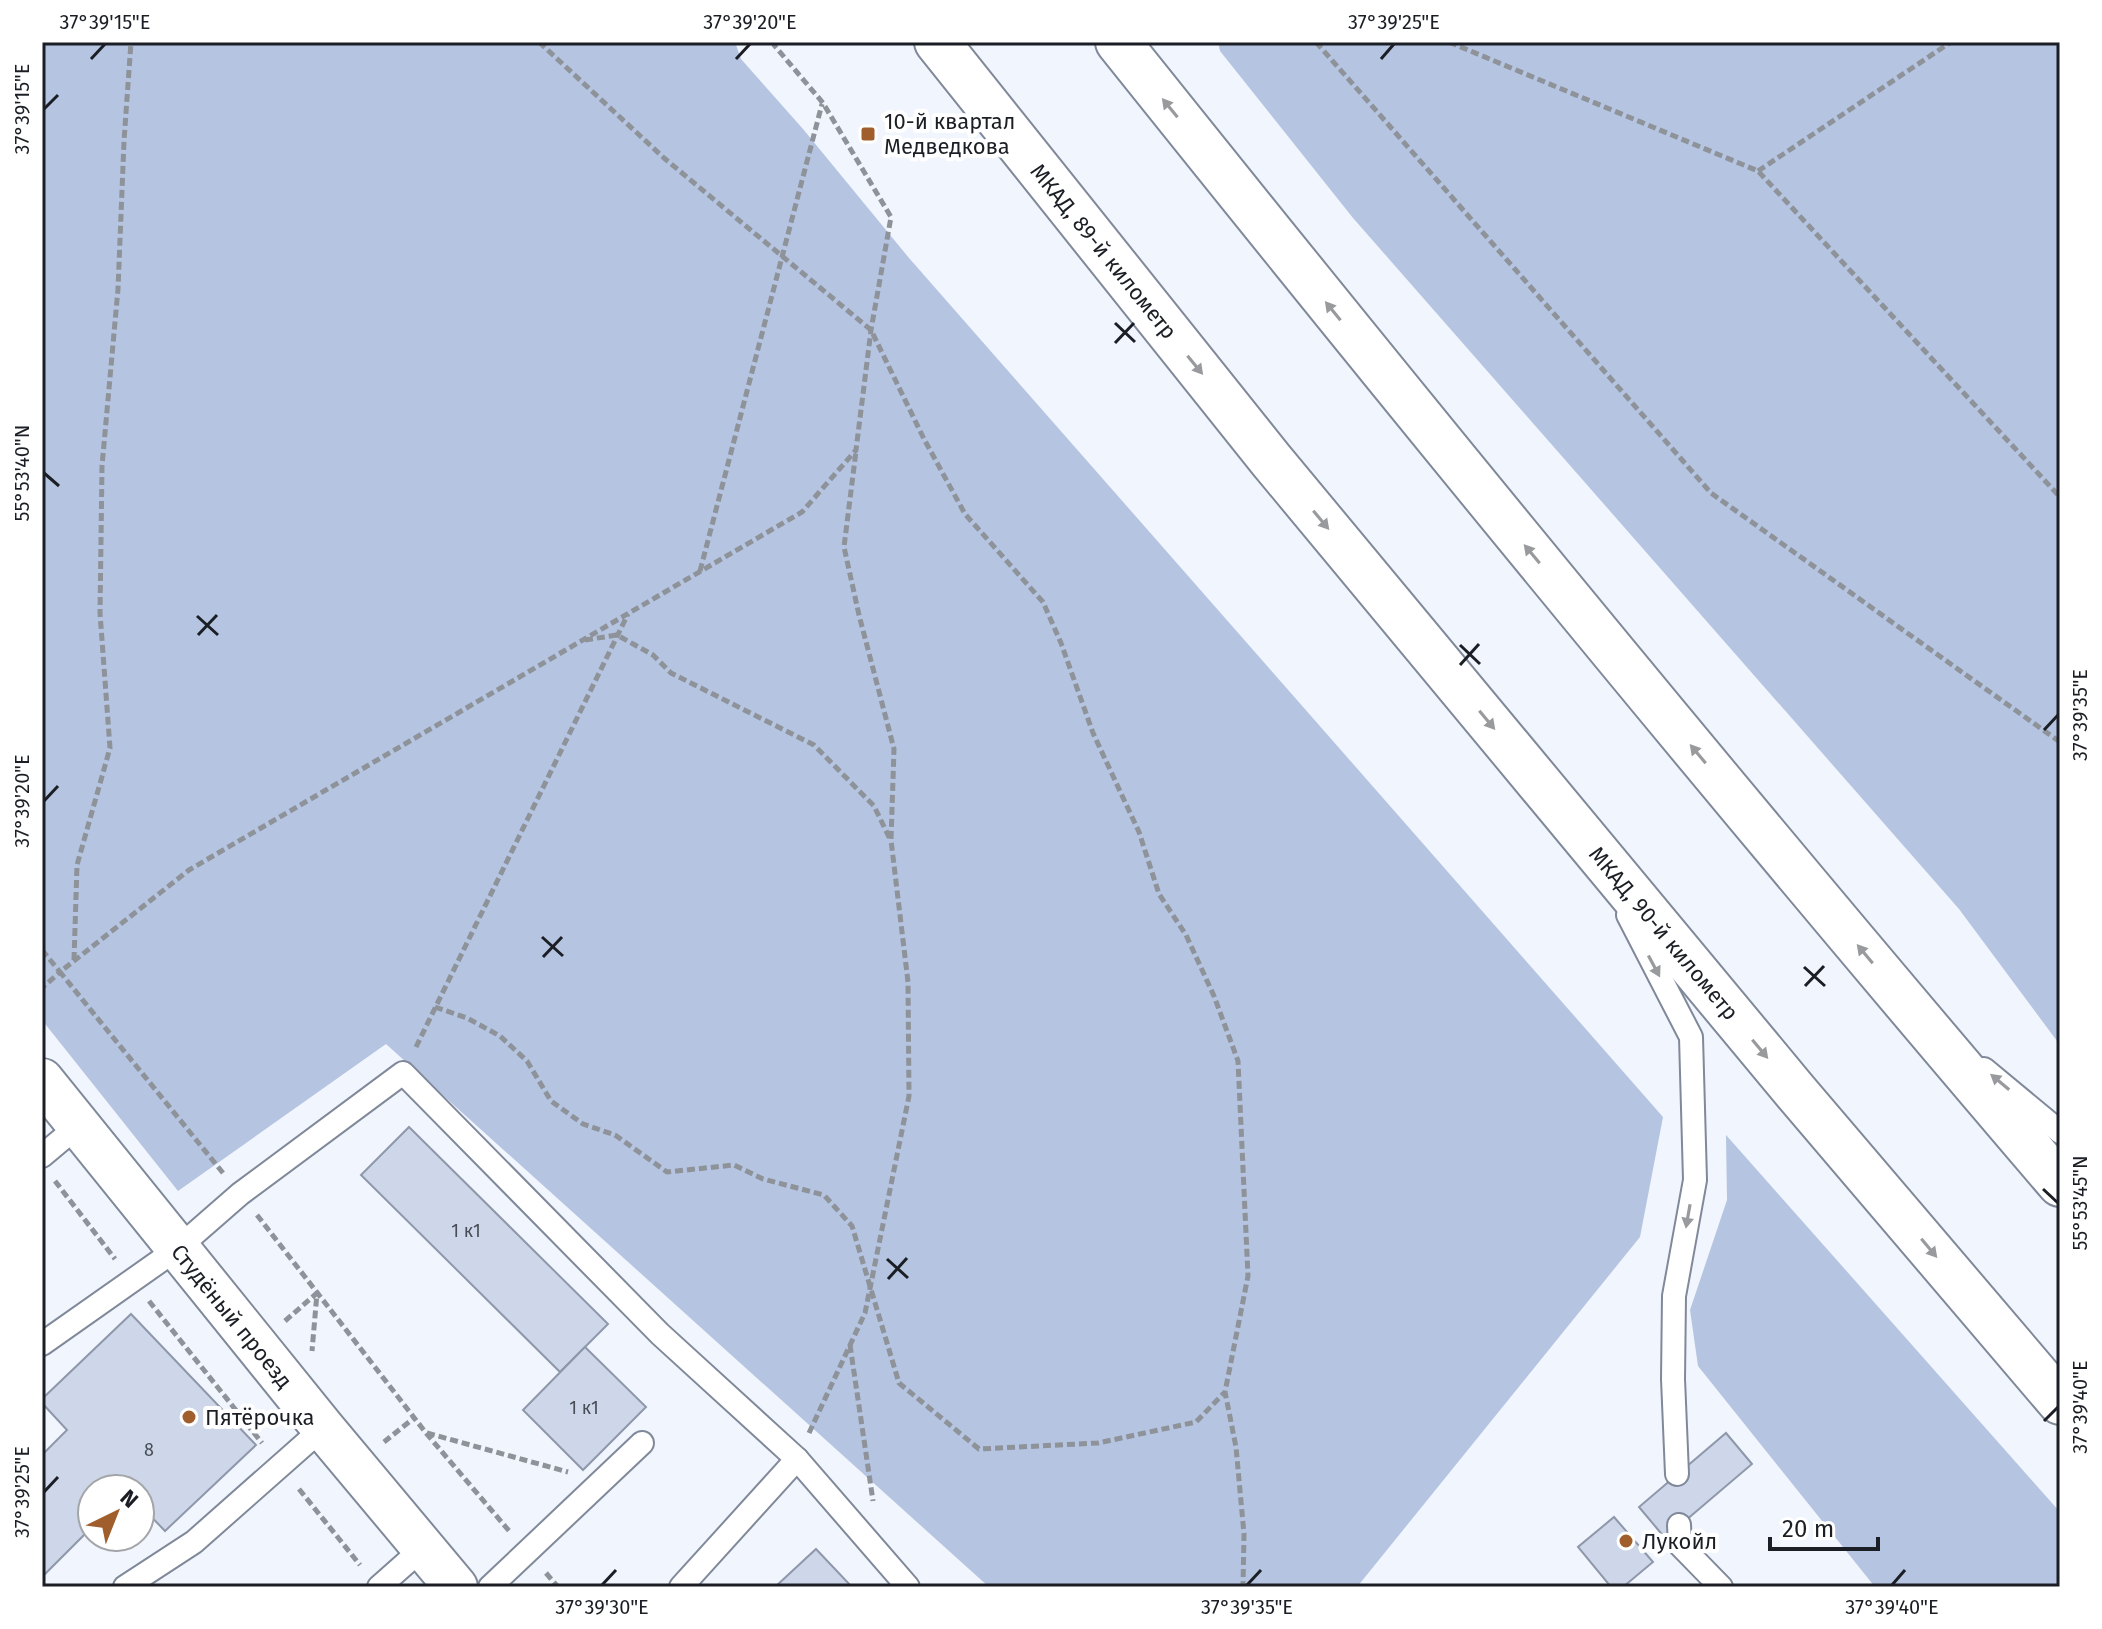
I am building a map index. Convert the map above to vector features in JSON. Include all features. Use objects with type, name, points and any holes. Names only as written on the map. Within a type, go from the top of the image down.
[{"type":"highway","name":"МКАД, 89-й километр","points":[[937,42],[1271,460]]},
{"type":"highway","points":[[1118,42],[1381,372],[1903,1000],[2060,1184]]},
{"type":"highway","name":"МКАД, 90-й километр","points":[[1271,460],[1805,1103],[2060,1402]]},
{"type":"street","name":"Студёный проезд","points":[[42,1080],[323,1428],[456,1587]]},
{"type":"lane","points":[[1592,847],[1691,1037],[1695,1180],[1674,1296],[1677,1474]]},
{"type":"lane","points":[[1903,1000],[2060,1132]]},
{"type":"lane","points":[[42,1344],[177,1249],[240,1194],[403,1073],[660,1334],[797,1459],[908,1587]]},
{"type":"lane","points":[[46,1166],[79,1125]]},
{"type":"lane","points":[[125,1587],[194,1542],[323,1428]]},
{"type":"lane","points":[[490,1587],[642,1443]]},
{"type":"lane","points":[[681,1587],[797,1459]]},
{"type":"lane","points":[[1679,1525],[1680,1545],[1721,1587]]},
{"type":"lane","points":[[373,1581],[423,1548]]},
{"type":"path","points":[[74,961],[77,865],[110,748],[100,613],[102,466],[118,289],[131,42]]},
{"type":"path","points":[[539,42],[664,158],[871,330],[965,514],[1043,602],[1093,733],[1139,832],[1159,894],[1186,935],[1214,996],[1238,1061],[1248,1276],[1225,1392],[1236,1447],[1244,1534],[1243,1587]]},
{"type":"path","points":[[1316,42],[1711,493],[2060,742]]},
{"type":"path","points":[[1449,42],[1758,171],[2060,497]]},
{"type":"path","points":[[1758,171],[1951,42]]},
{"type":"path","points":[[774,43],[823,103],[891,217],[871,330],[844,547],[894,749],[891,840],[908,982],[909,1096],[865,1313],[797,1459]]},
{"type":"path","points":[[700,572],[823,103]]},
{"type":"path","points":[[42,988],[189,870],[802,512],[856,450]]},
{"type":"path","points":[[403,1073],[628,614]]},
{"type":"path","points":[[583,640],[617,635],[653,655],[671,673],[814,745],[874,806],[891,840]]},
{"type":"path","points":[[42,950],[240,1194],[426,1433],[558,1587]]},
{"type":"path","points":[[435,1007],[467,1018],[500,1036],[527,1061],[551,1101],[583,1124],[615,1135],[667,1172],[734,1165],[763,1179],[824,1195],[852,1226],[899,1383],[979,1449],[1098,1443],[1196,1422],[1225,1392]]},
{"type":"path","points":[[46,1166],[132,1281],[373,1581]]},
{"type":"path","points":[[285,1321],[317,1293]]},
{"type":"path","points":[[312,1356],[317,1293]]},
{"type":"path","points":[[850,1345],[882,1558]]},
{"type":"path","points":[[383,1443],[414,1418]]},
{"type":"path","points":[[426,1433],[602,1481]]},
{"type":"shaded area","points":[[42,42],[735,42],[741,59],[909,258],[1663,1117],[1640,1237],[1357,1587],[989,1587],[386,1044],[178,1191],[42,1020]]},
{"type":"shaded area","points":[[1218,42],[2060,42],[2060,1045],[1959,909],[1353,218],[1220,51]]},
{"type":"shaded area","points":[[1726,1135],[2060,1512],[2060,1587],[1875,1587],[1698,1366],[1690,1310],[1727,1200]]},
{"type":"building","points":[[409,1127],[608,1324],[560,1372],[361,1175]]},
{"type":"building","points":[[131,1314],[256,1445],[165,1531],[156,1522],[156,1473],[76,1473],[76,1543],[42,1577],[42,1455],[67,1430],[42,1403],[42,1399]]},
{"type":"building","points":[[585,1347],[646,1407],[583,1470],[523,1410]]},
{"type":"building","points":[[1726,1433],[1752,1464],[1665,1538],[1639,1507]]},
{"type":"building","points":[[1614,1517],[1653,1562],[1623,1587],[1611,1587],[1578,1547]]},
{"type":"building","points":[[816,1549],[852,1587],[775,1587]]},
{"type":"place","name":"10-й квартал Медведкова","points":[[868,134]]},
{"type":"place","name":"Пятёрочка","points":[[189,1417]]},
{"type":"place","name":"Лукойл","points":[[1626,1541]]}]
